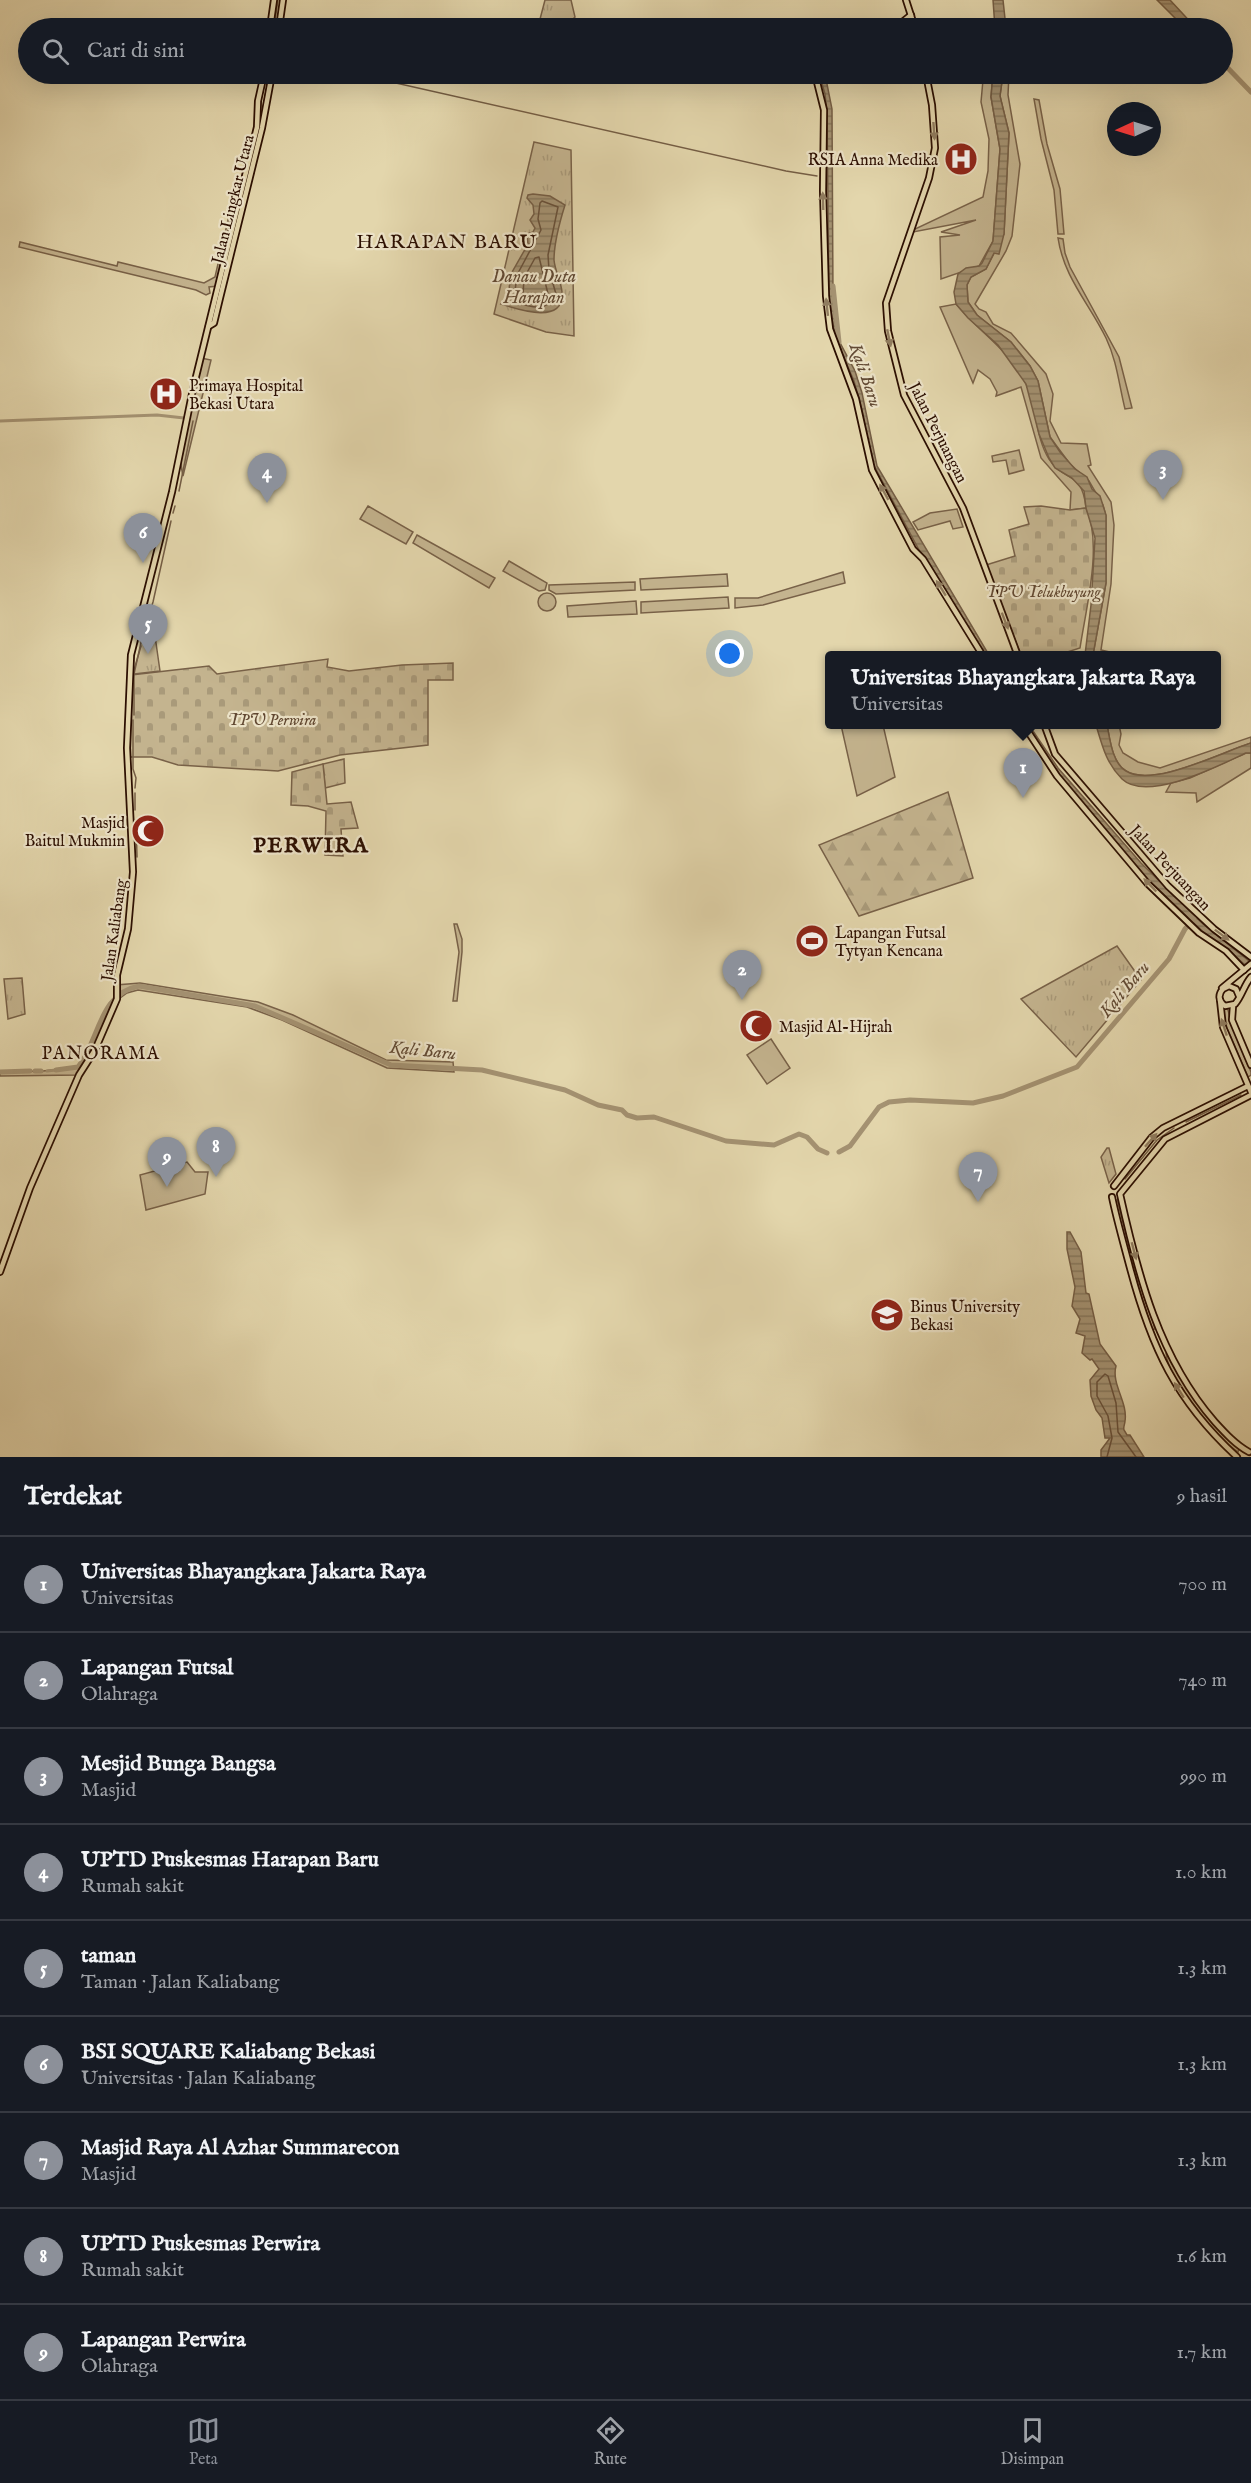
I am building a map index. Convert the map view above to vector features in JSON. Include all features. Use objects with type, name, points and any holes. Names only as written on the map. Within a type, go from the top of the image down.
[{"type":"main road","points":[[274,0],[278,18]]},
{"type":"main road","points":[[274,18],[283,0]]},
{"type":"main road","points":[[906,0],[912,18]]},
{"type":"main road","points":[[907,18],[911,15]]},
{"type":"main road","name":"Jalan Lingkar Utara","points":[[260,128],[258,105],[262,84]]},
{"type":"main road","name":"Jalan Lingkar Utara","points":[[169,500],[208,326],[270,84]]},
{"type":"main road","points":[[817,84],[824,110],[823,191],[826,296],[830,328],[856,399],[872,470],[912,546],[923,559],[980,651]]},
{"type":"main road","name":"Jalan Perjuangan","points":[[928,84],[935,148],[929,178],[886,303],[888,331],[904,395],[963,508],[1016,651]]},
{"type":"main road","name":"Jalan Kaliabang","points":[[0,1272],[25,1208],[30,1188],[79,1074],[95,1050],[117,999],[116,987],[130,916],[133,872],[127,748],[131,655],[169,500]]},
{"type":"main road","name":"Jalan Perjuangan","points":[[1026,729],[1058,775],[1128,857],[1147,883],[1192,925],[1247,967]]},
{"type":"main road","name":"Jalan Perjuangan","points":[[1046,729],[1055,754],[1064,768],[1094,799],[1135,850],[1193,912],[1251,957]]},
{"type":"main road","points":[[1058,775],[1064,768]]},
{"type":"main road","points":[[1085,807],[1094,799]]},
{"type":"main road","points":[[1128,857],[1135,850]]},
{"type":"main road","points":[[1188,920],[1193,912]]},
{"type":"main road","points":[[1112,1197],[1120,1193],[1165,1139],[1250,1095],[1223,1027],[1220,1008],[1223,986],[1247,967]]},
{"type":"main road","points":[[1251,977],[1232,1009],[1232,1020],[1251,1065]]},
{"type":"main road","points":[[1221,990],[1231,987],[1238,991],[1239,996]]},
{"type":"main road","points":[[1220,1000],[1232,1009]]},
{"type":"main road","points":[[1220,1008],[1232,1009]]},
{"type":"main road","points":[[1240,1447],[1240,1453],[1235,1455],[1193,1411],[1163,1365],[1142,1313],[1109,1191],[1162,1128],[1245,1087]]},
{"type":"main road","points":[[1119,1178],[1120,1183],[1126,1185]]},
{"type":"main road","points":[[1114,1186],[1119,1187],[1154,1319],[1169,1356],[1197,1400],[1221,1429],[1240,1447],[1250,1452],[1244,1457]]},
{"type":"green space","points":[[545,0],[571,0],[574,18],[540,18]]},
{"type":"green space","points":[[983,84],[992,84],[991,97],[1000,149],[993,241],[979,266],[941,279],[940,237],[960,235],[941,232],[976,220],[913,232],[983,197],[988,171],[989,139],[981,102]]},
{"type":"green space","points":[[1002,84],[1009,84],[1008,95],[1020,164],[1012,236],[1006,251],[975,304],[986,312],[993,324],[1011,333],[1046,374],[1053,394],[1050,421],[1061,443],[1087,444],[1091,465],[1088,466],[1111,502],[1114,525],[1111,584],[1101,650],[1106,651],[1094,651],[1106,583],[1106,516],[1103,505],[1089,481],[1070,464],[1050,437],[1038,381],[1030,366],[1011,342],[977,315],[968,302],[967,285],[971,277],[986,269],[1004,234],[1009,133],[1000,96]]},
{"type":"green space","points":[[1034,99],[1039,100],[1047,144],[1060,189],[1064,234],[1058,234],[1054,190]]},
{"type":"green space","points":[[534,142],[571,150],[574,336],[546,332],[494,314]]},
{"type":"green space","points":[[244,180],[249,180],[221,295],[218,286],[209,287],[210,293],[206,295],[196,290],[19,247],[20,242],[117,266],[118,262],[204,283],[215,277],[234,194],[241,194]]},
{"type":"green space","points":[[1058,238],[1063,239],[1070,267],[1119,357],[1132,408],[1125,409],[1110,347],[1071,278]]},
{"type":"green space","points":[[956,304],[1003,351],[1020,372],[1030,393],[1044,450],[1055,466],[1081,487],[1086,508],[1070,510],[1071,492],[1041,458],[1021,387],[996,396],[997,392],[990,379],[978,370],[973,383],[940,307]]},
{"type":"green space","points":[[201,358],[211,360],[183,476],[180,460]]},
{"type":"green space","points":[[1019,450],[1024,470],[1009,474],[1006,460],[993,462],[992,456]]},
{"type":"green space","points":[[368,506],[413,532],[406,544],[360,519]]},
{"type":"green space","name":"TPU Telukbuyung","points":[[1041,506],[1070,510],[1086,508],[1091,523],[1093,558],[1080,648],[1071,651],[1019,651],[986,565],[1015,556],[1009,530],[1029,524],[1024,507]]},
{"type":"green space","points":[[957,509],[963,527],[953,529],[950,521],[918,530],[913,522],[930,513]]},
{"type":"green space","points":[[417,535],[495,578],[489,588],[413,543]]},
{"type":"green space","points":[[509,561],[547,583],[545,590],[539,591],[503,571]]},
{"type":"green space","points":[[843,572],[845,583],[763,605],[735,608],[735,598],[758,598]]},
{"type":"green space","points":[[727,574],[728,586],[641,590],[640,579]]},
{"type":"green space","points":[[635,582],[635,590],[556,594],[549,590],[549,585]]},
{"type":"green space","points":[[547,593],[553,596],[556,602],[553,608],[547,611],[541,608],[538,602],[541,596]]},
{"type":"green space","points":[[728,597],[729,608],[641,613],[641,602]]},
{"type":"green space","points":[[636,601],[637,614],[568,617],[567,606]]},
{"type":"green space","points":[[155,636],[160,671],[134,674],[142,638]]},
{"type":"green space","name":"TPU Perwira","points":[[328,659],[327,667],[349,671],[402,665],[453,663],[453,680],[428,680],[428,745],[340,755],[278,771],[178,765],[152,757],[129,757],[131,675],[209,666],[217,674]]},
{"type":"green space","points":[[842,729],[884,729],[895,777],[857,796]]},
{"type":"green space","points":[[1108,729],[1120,729],[1119,745],[1123,753],[1138,762],[1160,768],[1251,737],[1251,743],[1188,767],[1153,775],[1138,775],[1126,771],[1121,767],[1112,750]]},
{"type":"green space","points":[[1246,753],[1251,753],[1251,768],[1197,802],[1196,793],[1166,792],[1171,783],[1190,778]]},
{"type":"green space","points":[[344,759],[345,783],[325,788],[323,764]]},
{"type":"green space","points":[[323,764],[327,804],[351,802],[358,828],[341,829],[343,856],[325,855],[326,811],[308,806],[291,805],[292,772]]},
{"type":"green space","points":[[948,792],[973,878],[859,916],[819,845]]},
{"type":"green space","points":[[454,924],[457,924],[462,939],[457,1001],[453,1001],[459,952]]},
{"type":"green space","points":[[1117,946],[1141,980],[1076,1057],[1021,999]]},
{"type":"green space","points":[[22,978],[25,1014],[8,1019],[4,979]]},
{"type":"green space","points":[[140,983],[258,1002],[293,1015],[386,1060],[453,1062],[454,1072],[387,1068],[282,1020],[247,1007],[138,990],[127,993],[116,1001],[95,1050],[79,1075],[0,1076],[0,1072],[78,1067],[110,1003],[117,996],[116,985]]},
{"type":"green space","points":[[1222,1009],[1228,1010],[1251,1072],[1248,1077],[1227,1028]]},
{"type":"green space","points":[[771,1039],[790,1068],[767,1084],[747,1055]]},
{"type":"green space","points":[[1109,1148],[1116,1174],[1109,1183],[1101,1157]]},
{"type":"green space","points":[[187,1162],[195,1172],[208,1172],[205,1194],[146,1210],[140,1175]]},
{"type":"green space","points":[[1117,1199],[1155,1329],[1152,1330],[1139,1288]]},
{"type":"green space","points":[[1166,1353],[1198,1404],[1239,1449],[1238,1452],[1217,1434],[1194,1407],[1175,1378]]},
{"type":"water","points":[[993,0],[1003,0],[1005,18],[994,18]]},
{"type":"water","points":[[1157,0],[1170,0],[1187,18],[1175,18]]},
{"type":"water","points":[[822,84],[827,84],[832,109],[833,299],[837,337],[855,371],[862,393],[877,466],[987,651],[982,651],[919,550],[871,460],[854,381],[835,337],[829,299],[825,94]]},
{"type":"water","points":[[992,84],[1002,84],[1000,96],[1009,133],[1004,234],[999,254],[994,253],[986,269],[971,277],[967,285],[968,302],[977,315],[1011,342],[1030,366],[1038,381],[1050,437],[1075,469],[1087,477],[1092,489],[1100,496],[1106,515],[1106,583],[1094,651],[1085,651],[1095,538],[1086,508],[1084,491],[1072,478],[1055,468],[1049,458],[1039,434],[1026,384],[998,345],[956,304],[954,292],[958,274],[966,268],[979,266],[993,241],[1000,149],[991,97]]},
{"type":"water","name":"Danau Duta Harapan","points":[[528,195],[550,196],[565,205],[554,253],[562,292],[561,302],[556,309],[539,313],[501,304],[508,297],[511,274],[528,244],[527,234],[533,232],[535,228],[530,220],[534,214],[533,205],[527,198]]},
{"type":"water","points":[[1028,729],[1032,729],[1058,768],[1141,863],[1203,924],[1249,961],[1245,965],[1229,950],[1202,931],[1152,884],[1060,777]]},
{"type":"water","points":[[1097,729],[1108,729],[1112,750],[1121,767],[1138,775],[1153,775],[1188,767],[1251,743],[1251,753],[1246,753],[1184,780],[1148,787],[1133,785],[1122,779],[1105,754]]},
{"type":"water","points":[[1067,1232],[1070,1232],[1081,1252],[1086,1293],[1089,1294],[1100,1344],[1116,1366],[1116,1380],[1125,1414],[1124,1430],[1127,1435],[1130,1435],[1144,1457],[1101,1457],[1101,1450],[1110,1438],[1105,1438],[1102,1418],[1091,1396],[1090,1380],[1099,1369],[1092,1359],[1090,1360],[1082,1353],[1085,1336],[1076,1333],[1080,1319],[1072,1306],[1075,1287],[1067,1249]]},
{"type":"waterway","points":[[275,18],[278,0]]},
{"type":"waterway","points":[[1233,73],[1251,92]]},
{"type":"waterway","points":[[400,84],[786,171],[817,176]]},
{"type":"waterway","name":"Kali Baru","points":[[833,286],[839,342]]},
{"type":"waterway","points":[[0,421],[157,415],[184,418]]},
{"type":"waterway","points":[[179,491],[193,421]]},
{"type":"waterway","points":[[173,513],[175,506]]},
{"type":"waterway","points":[[144,631],[153,602],[171,521]]},
{"type":"waterway","points":[[134,715],[134,670],[141,646]]},
{"type":"waterway","points":[[133,720],[135,788]]},
{"type":"waterway","points":[[135,793],[135,810]]},
{"type":"waterway","points":[[136,820],[137,857]]},
{"type":"waterway","name":"Kali Baru","points":[[839,1152],[850,1146],[879,1107],[889,1102],[910,1100],[973,1103],[1003,1096],[1077,1067],[1169,959],[1185,929],[1194,919],[1191,917]]},
{"type":"waterway","name":"Kali Baru","points":[[56,1070],[78,1067],[107,1008],[115,998],[139,986],[255,1006],[391,1065],[482,1070],[565,1090],[598,1105],[622,1110],[627,1115],[637,1118],[654,1117],[726,1141],[774,1145],[799,1134],[807,1137],[818,1149],[827,1153]]},
{"type":"waterway","points":[[47,1071],[56,1070]]},
{"type":"waterway","points":[[0,1072],[30,1071]]},
{"type":"waterway","points":[[35,1071],[41,1071]]},
{"type":"waterway","points":[[1186,1122],[1241,1095]]},
{"type":"waterway","points":[[1125,1179],[1157,1140],[1174,1128]]},
{"type":"place","name":"RSIA Anna Medika","points":[[961,159]]},
{"type":"place","name":"Primaya Hospital Bekasi Utara","points":[[166,394]]},
{"type":"place","name":"Mesjid Bunga Bangsa","points":[[1163,500]]},
{"type":"place","name":"UPTD Puskesmas Harapan Baru","points":[[267,503]]},
{"type":"place","name":"BSI SQUARE Kaliabang Bekasi","points":[[143,563]]},
{"type":"place","name":"taman","points":[[148,654]]},
{"type":"place","name":"Universitas Bhayangkara Jakarta Raya","points":[[1023,798]]},
{"type":"place","name":"Masjid Baitul Mukmin","points":[[148,831]]},
{"type":"place","name":"Lapangan Futsal Tytyan Kencana","points":[[812,941]]},
{"type":"place","name":"Lapangan Futsal","points":[[742,1000]]},
{"type":"place","name":"Masjid Al-Hijrah","points":[[756,1026]]},
{"type":"place","name":"UPTD Puskesmas Perwira","points":[[216,1177]]},
{"type":"place","name":"Lapangan Perwira","points":[[167,1187]]},
{"type":"place","name":"Masjid Raya Al Azhar Summarecon","points":[[978,1202]]},
{"type":"place","name":"Binus University Bekasi","points":[[887,1315]]},
{"type":"district","name":"HARAPAN BARU","points":[[447,241]]},
{"type":"district","name":"PERWIRA","points":[[311,844]]},
{"type":"district","name":"PANORAMA","points":[[101,1053]]}]
